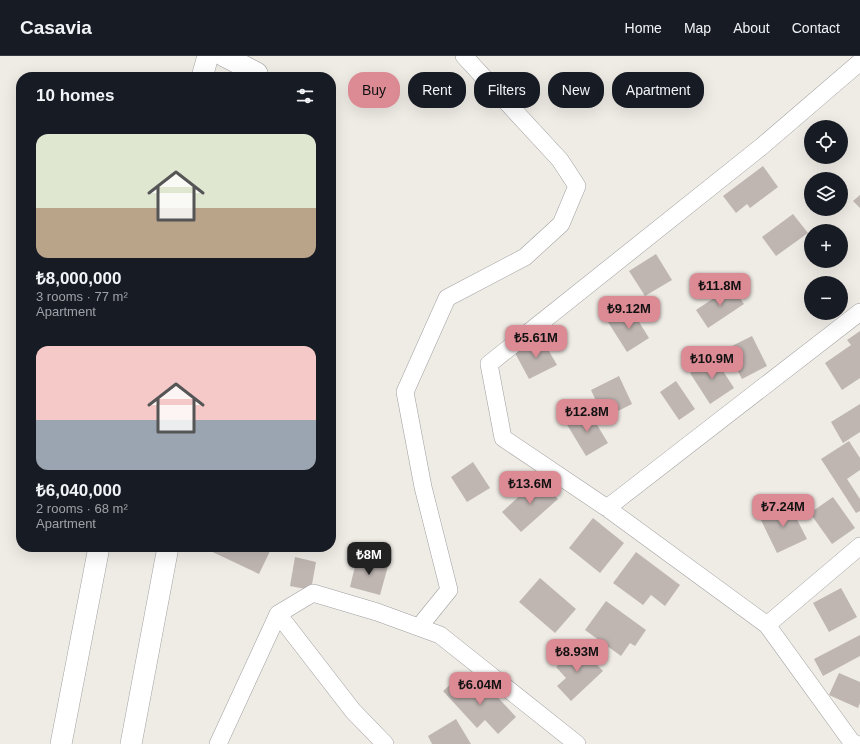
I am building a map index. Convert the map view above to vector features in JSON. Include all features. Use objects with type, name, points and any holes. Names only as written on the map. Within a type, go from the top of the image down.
[{"type":"street","points":[[203,72],[208,56]]},
{"type":"street","points":[[224,56],[258,69]]},
{"type":"street","points":[[419,627],[449,590],[423,487],[405,392],[447,298],[525,257],[561,224],[577,186],[560,160],[464,56]]},
{"type":"street","points":[[856,744],[850,740],[766,625],[607,508],[503,438],[489,364],[761,147],[860,62]]},
{"type":"street","points":[[607,508],[860,312]]},
{"type":"street","points":[[766,625],[860,546]]},
{"type":"street","points":[[61,744],[98,552]]},
{"type":"street","points":[[131,744],[167,552]]},
{"type":"street","points":[[218,744],[278,614],[313,594],[377,612],[440,635],[577,744]]},
{"type":"street","points":[[278,614],[353,711],[385,744]]},
{"type":"building","points":[[763,166],[778,187],[750,208],[747,204],[736,213],[723,196]]},
{"type":"building","points":[[860,195],[860,208],[853,201]]},
{"type":"building","points":[[793,214],[804,228],[804,236],[776,256],[762,237]]},
{"type":"building","points":[[656,254],[672,280],[645,296],[629,271]]},
{"type":"building","points":[[732,286],[744,304],[708,328],[696,310]]},
{"type":"building","points":[[631,309],[649,338],[627,352],[608,322]]},
{"type":"building","points":[[860,331],[860,378],[842,390],[825,363],[851,345],[847,340]]},
{"type":"building","points":[[752,336],[767,366],[742,379],[726,349]]},
{"type":"building","points":[[542,339],[557,365],[529,379],[515,353]]},
{"type":"building","points":[[714,357],[734,388],[710,404],[690,373]]},
{"type":"building","points":[[619,376],[632,404],[604,418],[591,390]]},
{"type":"building","points":[[676,381],[695,409],[679,420],[660,392]]},
{"type":"building","points":[[860,404],[860,432],[843,443],[831,422]]},
{"type":"building","points":[[588,410],[608,443],[586,456],[566,423]]},
{"type":"building","points":[[849,441],[860,458],[860,470],[847,479],[860,499],[860,511],[856,513],[821,459]]},
{"type":"building","points":[[473,462],[490,488],[467,502],[451,477]]},
{"type":"building","points":[[539,478],[558,499],[521,532],[502,512]]},
{"type":"building","points":[[833,497],[855,528],[832,544],[810,513]]},
{"type":"building","points":[[788,502],[807,539],[777,553],[759,516]]},
{"type":"building","points":[[593,518],[624,543],[600,573],[569,548]]},
{"type":"building","points":[[213,552],[270,552],[259,574]]},
{"type":"building","points":[[636,552],[680,585],[665,606],[651,595],[643,605],[613,583]]},
{"type":"building","points":[[295,557],[316,562],[311,590],[290,586]]},
{"type":"building","points":[[357,558],[388,566],[380,595],[350,587]]},
{"type":"building","points":[[540,578],[576,609],[555,633],[519,602]]},
{"type":"building","points":[[841,588],[857,617],[829,632],[813,603]]},
{"type":"building","points":[[606,601],[646,630],[635,646],[630,643],[621,656],[585,630]]},
{"type":"building","points":[[860,635],[860,656],[823,676],[814,659]]},
{"type":"building","points":[[579,646],[603,671],[571,701],[557,686],[566,678],[556,667]]},
{"type":"building","points":[[839,673],[860,682],[860,703],[858,708],[829,695]]},
{"type":"building","points":[[459,677],[480,700],[491,690],[516,717],[498,734],[485,720],[477,728],[443,691]]},
{"type":"building","points":[[456,719],[471,744],[432,744],[428,736]]}]
